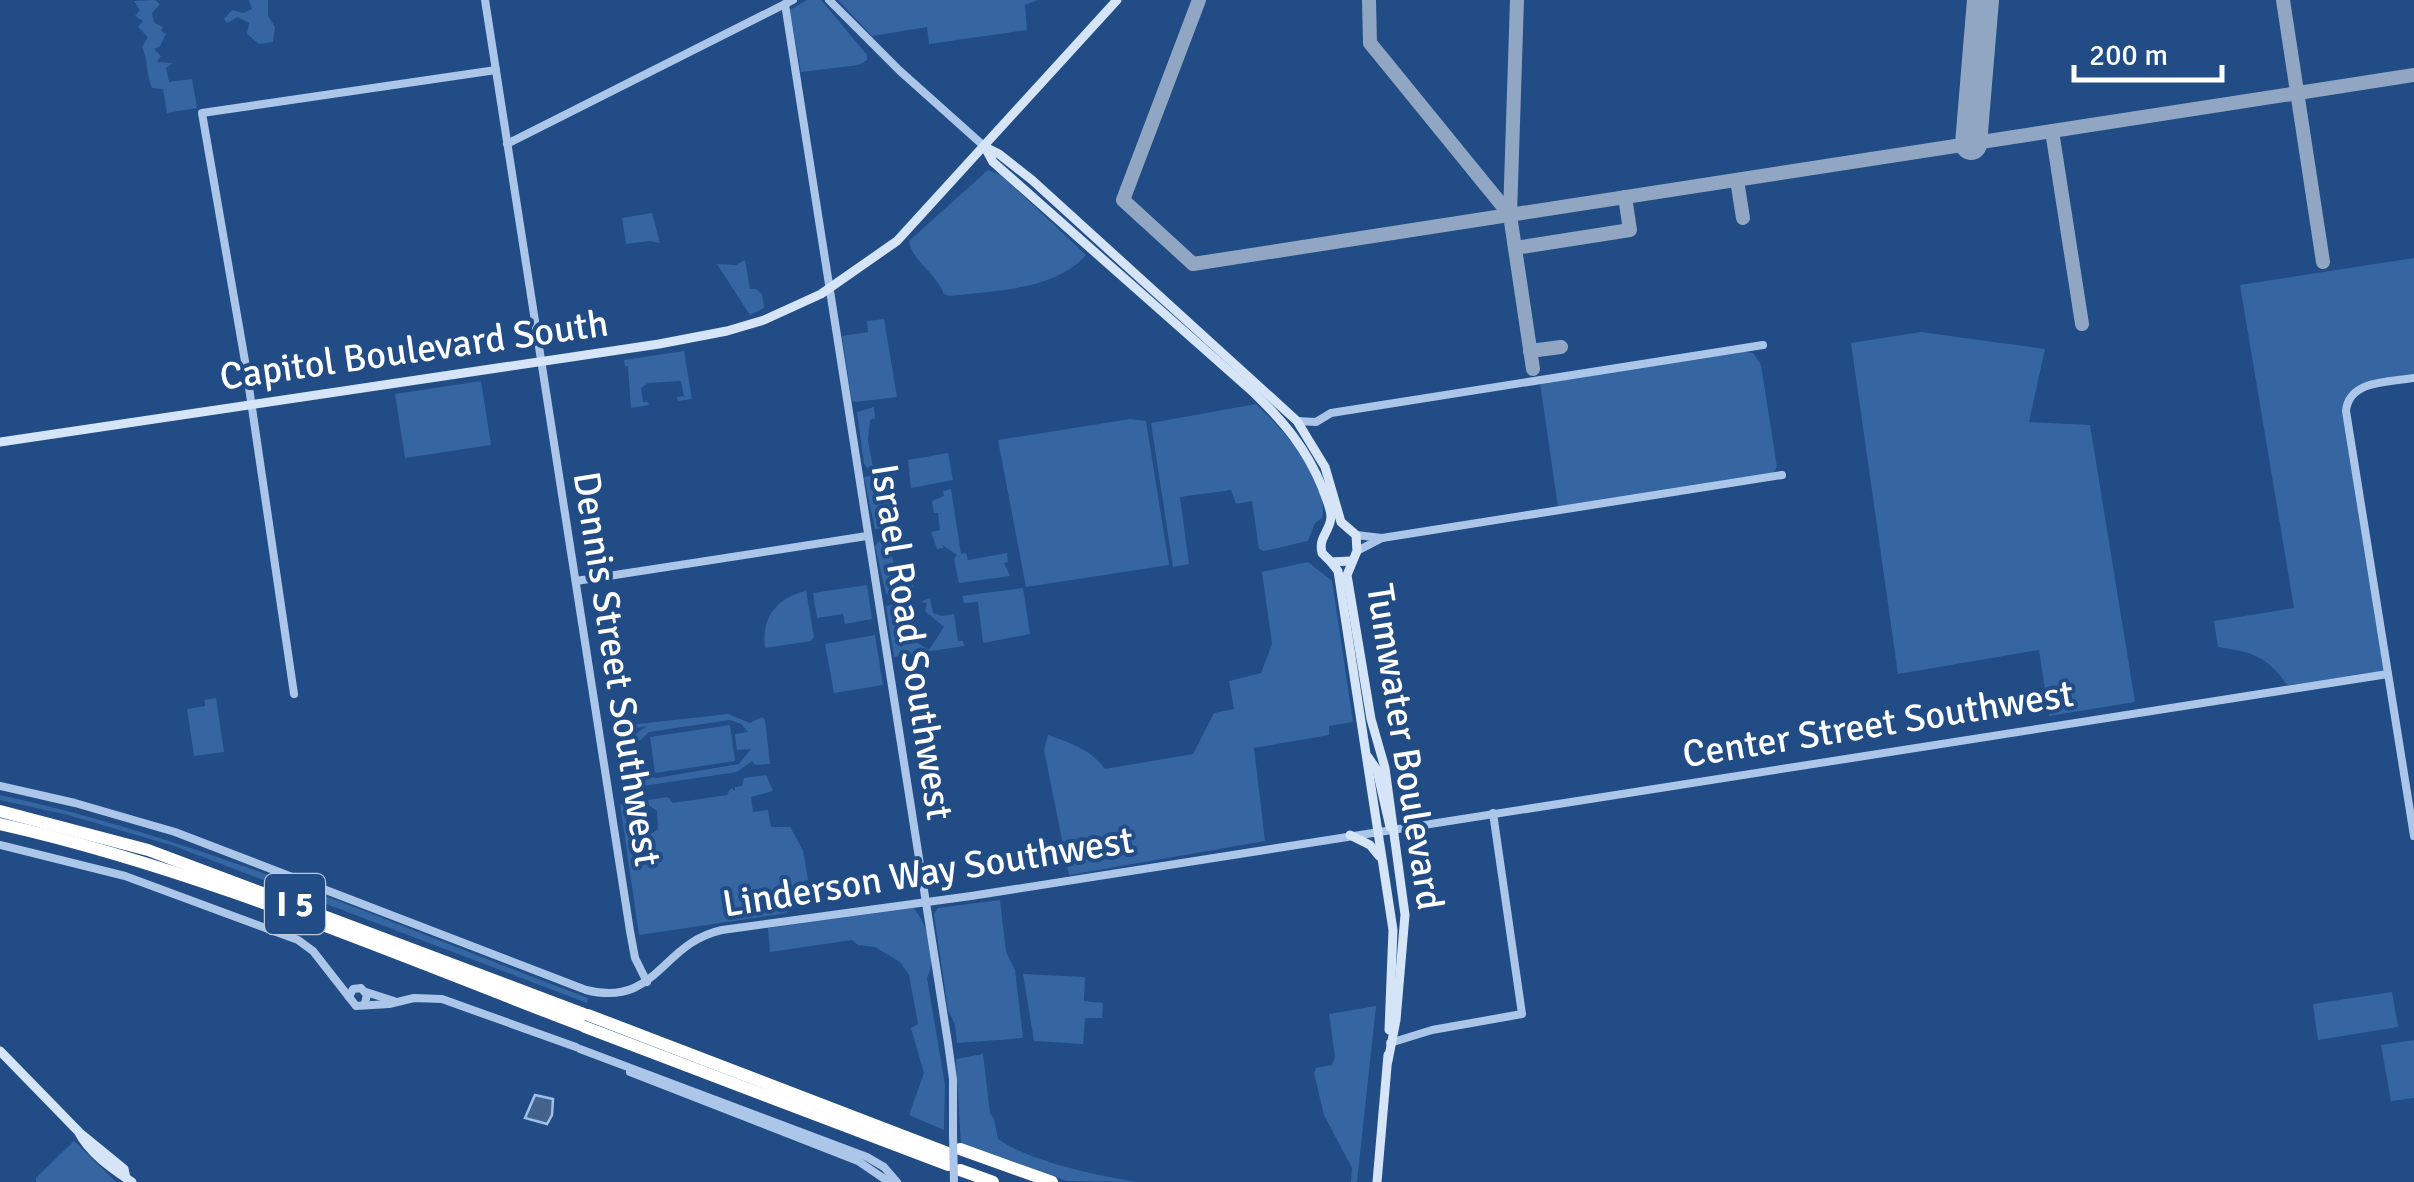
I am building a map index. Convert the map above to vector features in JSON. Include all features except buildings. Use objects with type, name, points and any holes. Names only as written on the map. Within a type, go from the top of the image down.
[{"type":"highway","name":"I 5","points":[[1,821],[111,850],[194,878],[1025,1182]]},
{"type":"highway","name":"I 5","points":[[584,1020],[792,1093],[956,1159]]},
{"type":"highway","points":[[956,1159],[991,1182]]},
{"type":"highway","points":[[956,1159],[1052,1182]]},
{"type":"main road","name":"Capitol Boulevard South","points":[[0,442],[540,362],[728,331],[764,320],[828,289],[897,241],[1117,0]]},
{"type":"main road","points":[[985,146],[992,162],[1281,419],[1313,463],[1331,499],[1340,520],[1356,535],[1357,551],[1350,561],[1332,562],[1320,548],[1331,519],[1331,499],[1326,467],[1296,421],[1032,180],[985,146]]},
{"type":"main road","points":[[1326,530],[1347,527]]},
{"type":"main road","name":"Tumwater Boulevard","points":[[1350,561],[1347,575],[1372,719],[1385,768],[1405,915],[1377,1182]]},
{"type":"main road","name":"Tumwater Boulevard","points":[[1332,562],[1338,572],[1392,930],[1388,1060]]},
{"type":"main road","points":[[1367,756],[1377,770],[1386,822],[1391,829]]},
{"type":"main road","points":[[1350,835],[1370,845],[1383,862]]},
{"type":"main road","points":[[0,1051],[78,1131],[85,1144],[118,1175],[129,1180]]},
{"type":"street","name":"Dennis Street Southwest","points":[[485,0],[634,951],[647,982]]},
{"type":"street","points":[[828,0],[985,146]]},
{"type":"street","points":[[507,144],[789,2]]},
{"type":"street","name":"Israel Road Southwest","points":[[789,2],[828,289],[953,1079],[956,1159]]},
{"type":"street","points":[[294,694],[252,404],[202,112],[496,70]]},
{"type":"street","points":[[1296,421],[1316,422],[1331,414],[1763,346]]},
{"type":"street","points":[[2414,378],[2362,387],[2349,398],[2347,419],[2414,836]]},
{"type":"street","points":[[1311,441],[1316,422]]},
{"type":"street","points":[[1356,535],[1382,538],[1782,475]]},
{"type":"street","points":[[576,580],[867,536]]},
{"type":"street","points":[[1357,551],[1382,538]]},
{"type":"street","name":"Center Street Southwest","points":[[1378,831],[2388,674]]},
{"type":"street","points":[[0,786],[175,832],[586,990],[614,993],[647,982]]},
{"type":"street","points":[[1390,1043],[1432,1030],[1522,1014],[1492,813]]},
{"type":"street","name":"Linderson Way Southwest","points":[[647,982],[686,944],[711,932],[1378,831]]},
{"type":"street","points":[[0,846],[124,876],[285,934],[312,951],[354,1005],[384,1005],[426,997],[458,1002],[576,1048]]},
{"type":"street","points":[[341,986],[394,1001]]},
{"type":"street","points":[[349,997],[355,988]]},
{"type":"street","points":[[365,1003],[366,992]]},
{"type":"street","points":[[1396,1020],[1407,1030],[1432,1030]]},
{"type":"street","points":[[889,1182],[858,1160],[662,1086],[580,1049],[867,1157],[897,1182]]},
{"type":"shaded area","points":[[155,0],[160,4],[152,13],[154,23],[163,27],[161,31],[166,34],[154,49],[161,56],[157,62],[173,63],[166,68],[169,82],[192,79],[197,108],[167,113],[163,89],[152,88],[142,47],[148,37],[138,27],[143,21],[135,16],[140,10],[134,1]]},
{"type":"shaded area","points":[[249,0],[268,0],[268,16],[275,27],[273,42],[259,44],[247,34],[249,23],[238,17],[227,23],[224,19],[232,10],[243,13],[252,9]]},
{"type":"shaded area","points":[[807,0],[821,0],[867,55],[867,60],[859,65],[801,72],[790,10]]},
{"type":"shaded area","points":[[838,0],[1038,0],[1025,5],[1027,30],[929,44],[927,27],[872,36]]},
{"type":"shaded area","points":[[988,170],[1001,175],[1086,255],[1058,276],[1041,282],[950,296],[944,294],[909,241]]},
{"type":"shaded area","points":[[652,213],[660,243],[626,244],[622,218]]},
{"type":"shaded area","points":[[2414,258],[2414,378],[2359,389],[2347,404],[2388,674],[2289,688],[2259,658],[2218,647],[2214,621],[2294,608],[2240,285]]},
{"type":"shaded area","points":[[745,260],[750,289],[762,294],[764,308],[750,315],[717,264],[736,265]]},
{"type":"shaded area","points":[[884,319],[897,397],[852,401],[842,336],[868,332],[867,321]]},
{"type":"shaded area","points":[[1921,332],[2045,349],[2029,422],[2090,425],[2135,702],[2049,716],[2039,650],[1898,674],[1851,343]]},
{"type":"shaded area","points":[[684,351],[692,399],[678,401],[677,397],[684,396],[681,381],[648,383],[641,388],[643,402],[649,405],[631,408],[628,366],[624,360]]},
{"type":"shaded area","points":[[1753,353],[1761,365],[1777,467],[1773,473],[1558,507],[1540,383]]},
{"type":"shaded area","points":[[481,381],[491,445],[405,458],[395,394]]},
{"type":"shaded area","points":[[1256,404],[1306,462],[1321,499],[1322,518],[1315,523],[1308,541],[1264,551],[1259,549],[1252,501],[1236,504],[1231,490],[1180,497],[1189,564],[1173,567],[1151,423]]},
{"type":"shaded area","points":[[874,407],[868,441],[873,467],[867,468],[857,412]]},
{"type":"shaded area","points":[[1130,419],[1146,421],[1169,565],[1026,587],[998,440]]},
{"type":"shaded area","points":[[948,453],[953,480],[911,488],[908,460]]},
{"type":"shaded area","points":[[894,471],[897,495],[885,508],[891,527],[875,529],[864,477]]},
{"type":"shaded area","points":[[951,489],[961,554],[966,553],[968,560],[1007,553],[1008,562],[1004,563],[1010,576],[959,583],[954,559],[957,555],[941,544],[944,548],[937,549],[931,532],[940,530],[932,501]]},
{"type":"shaded area","points":[[893,539],[895,545],[890,547],[894,562],[901,574],[911,578],[914,590],[886,594],[875,546],[880,540]]},
{"type":"shaded area","points":[[1308,562],[1332,581],[1353,722],[1329,726],[1329,735],[1254,748],[1265,841],[1069,875],[1044,750],[1048,735],[1087,752],[1105,769],[1193,754],[1214,713],[1234,709],[1229,681],[1261,673],[1272,644],[1262,572]]},
{"type":"shaded area","points":[[867,585],[872,619],[845,624],[843,614],[817,618],[813,593]]},
{"type":"shaded area","points":[[1023,588],[1030,634],[983,643],[978,602],[964,603],[962,596]]},
{"type":"shaded area","points":[[806,591],[814,637],[811,641],[765,648],[766,627],[773,611],[786,599]]},
{"type":"shaded area","points":[[930,598],[933,613],[954,614],[958,641],[963,641],[964,646],[894,657],[886,606],[913,602],[908,608],[915,613],[902,633],[929,650],[944,627],[925,611],[927,603],[920,602]]},
{"type":"shaded area","points":[[875,635],[883,685],[834,693],[825,644]]},
{"type":"shaded area","points":[[216,698],[224,752],[194,756],[187,709],[205,706],[205,700]]},
{"type":"shaded area","points":[[728,714],[750,723],[762,717],[770,764],[755,765],[752,761],[737,772],[643,786],[627,748],[647,726],[630,729],[629,725]],"holes":[[[730,720],[748,732],[735,734],[737,750],[751,749],[739,764],[656,778],[640,771],[635,762],[635,745],[649,732]]]},
{"type":"shaded area","points":[[730,725],[735,761],[655,773],[650,737]]},
{"type":"shaded area","points":[[766,775],[773,791],[751,797],[753,812],[768,810],[771,827],[790,827],[803,850],[807,898],[803,903],[787,906],[787,913],[639,935],[620,804],[668,797],[673,803],[727,795],[731,788],[735,791],[735,787],[742,786],[744,778]],"holes":[[[647,804],[657,811],[658,829],[645,838],[627,830],[628,806]]]},
{"type":"shaded area","points":[[0,795],[76,813],[224,859],[588,998],[587,1003],[174,846],[0,800]]},
{"type":"shaded area","points":[[1000,900],[1006,952],[1015,970],[1023,1038],[957,1043],[948,1010],[934,914],[938,908]]},
{"type":"shaded area","points":[[914,908],[927,932],[931,951],[927,978],[945,1085],[944,1130],[909,1115],[924,1073],[911,1028],[918,1024],[909,975],[900,962],[875,947],[858,945],[852,940],[770,952],[768,928]]},
{"type":"shaded area","points":[[1023,974],[1085,977],[1084,1001],[1103,1003],[1102,1018],[1085,1018],[1083,1044],[1034,1041]]},
{"type":"shaded area","points":[[2392,992],[2398,1027],[2318,1040],[2313,1004]]},
{"type":"shaded area","points":[[1376,1006],[1357,1182],[1351,1182],[1352,1168],[1324,1115],[1314,1073],[1316,1068],[1332,1065],[1335,1057],[1329,1014]]},
{"type":"shaded area","points":[[2414,1040],[2414,1098],[2391,1101],[2381,1045]]},
{"type":"shaded area","points":[[983,1054],[990,1113],[998,1139],[1046,1161],[1136,1182],[1067,1181],[961,1144],[956,1059]]},
{"type":"shaded area","points":[[535,1095],[553,1099],[547,1124],[525,1118]]},
{"type":"shaded area","points":[[74,1141],[117,1182],[36,1182]]},
{"type":"taxiway","points":[[1199,0],[1123,200],[1193,264],[2414,75]]},
{"type":"taxiway","points":[[1369,0],[1370,43],[1510,215]]},
{"type":"taxiway","points":[[1517,0],[1510,215],[1533,369]]},
{"type":"taxiway","points":[[2283,0],[2323,262]]},
{"type":"taxiway","points":[[2052,131],[2082,324]]},
{"type":"taxiway","points":[[1737,180],[1743,218]]},
{"type":"taxiway","points":[[1515,248],[1630,230],[1625,197]]},
{"type":"taxiway","points":[[1530,351],[1561,347]]},
{"type":"runway","points":[[1971,144],[1983,0]]}]
